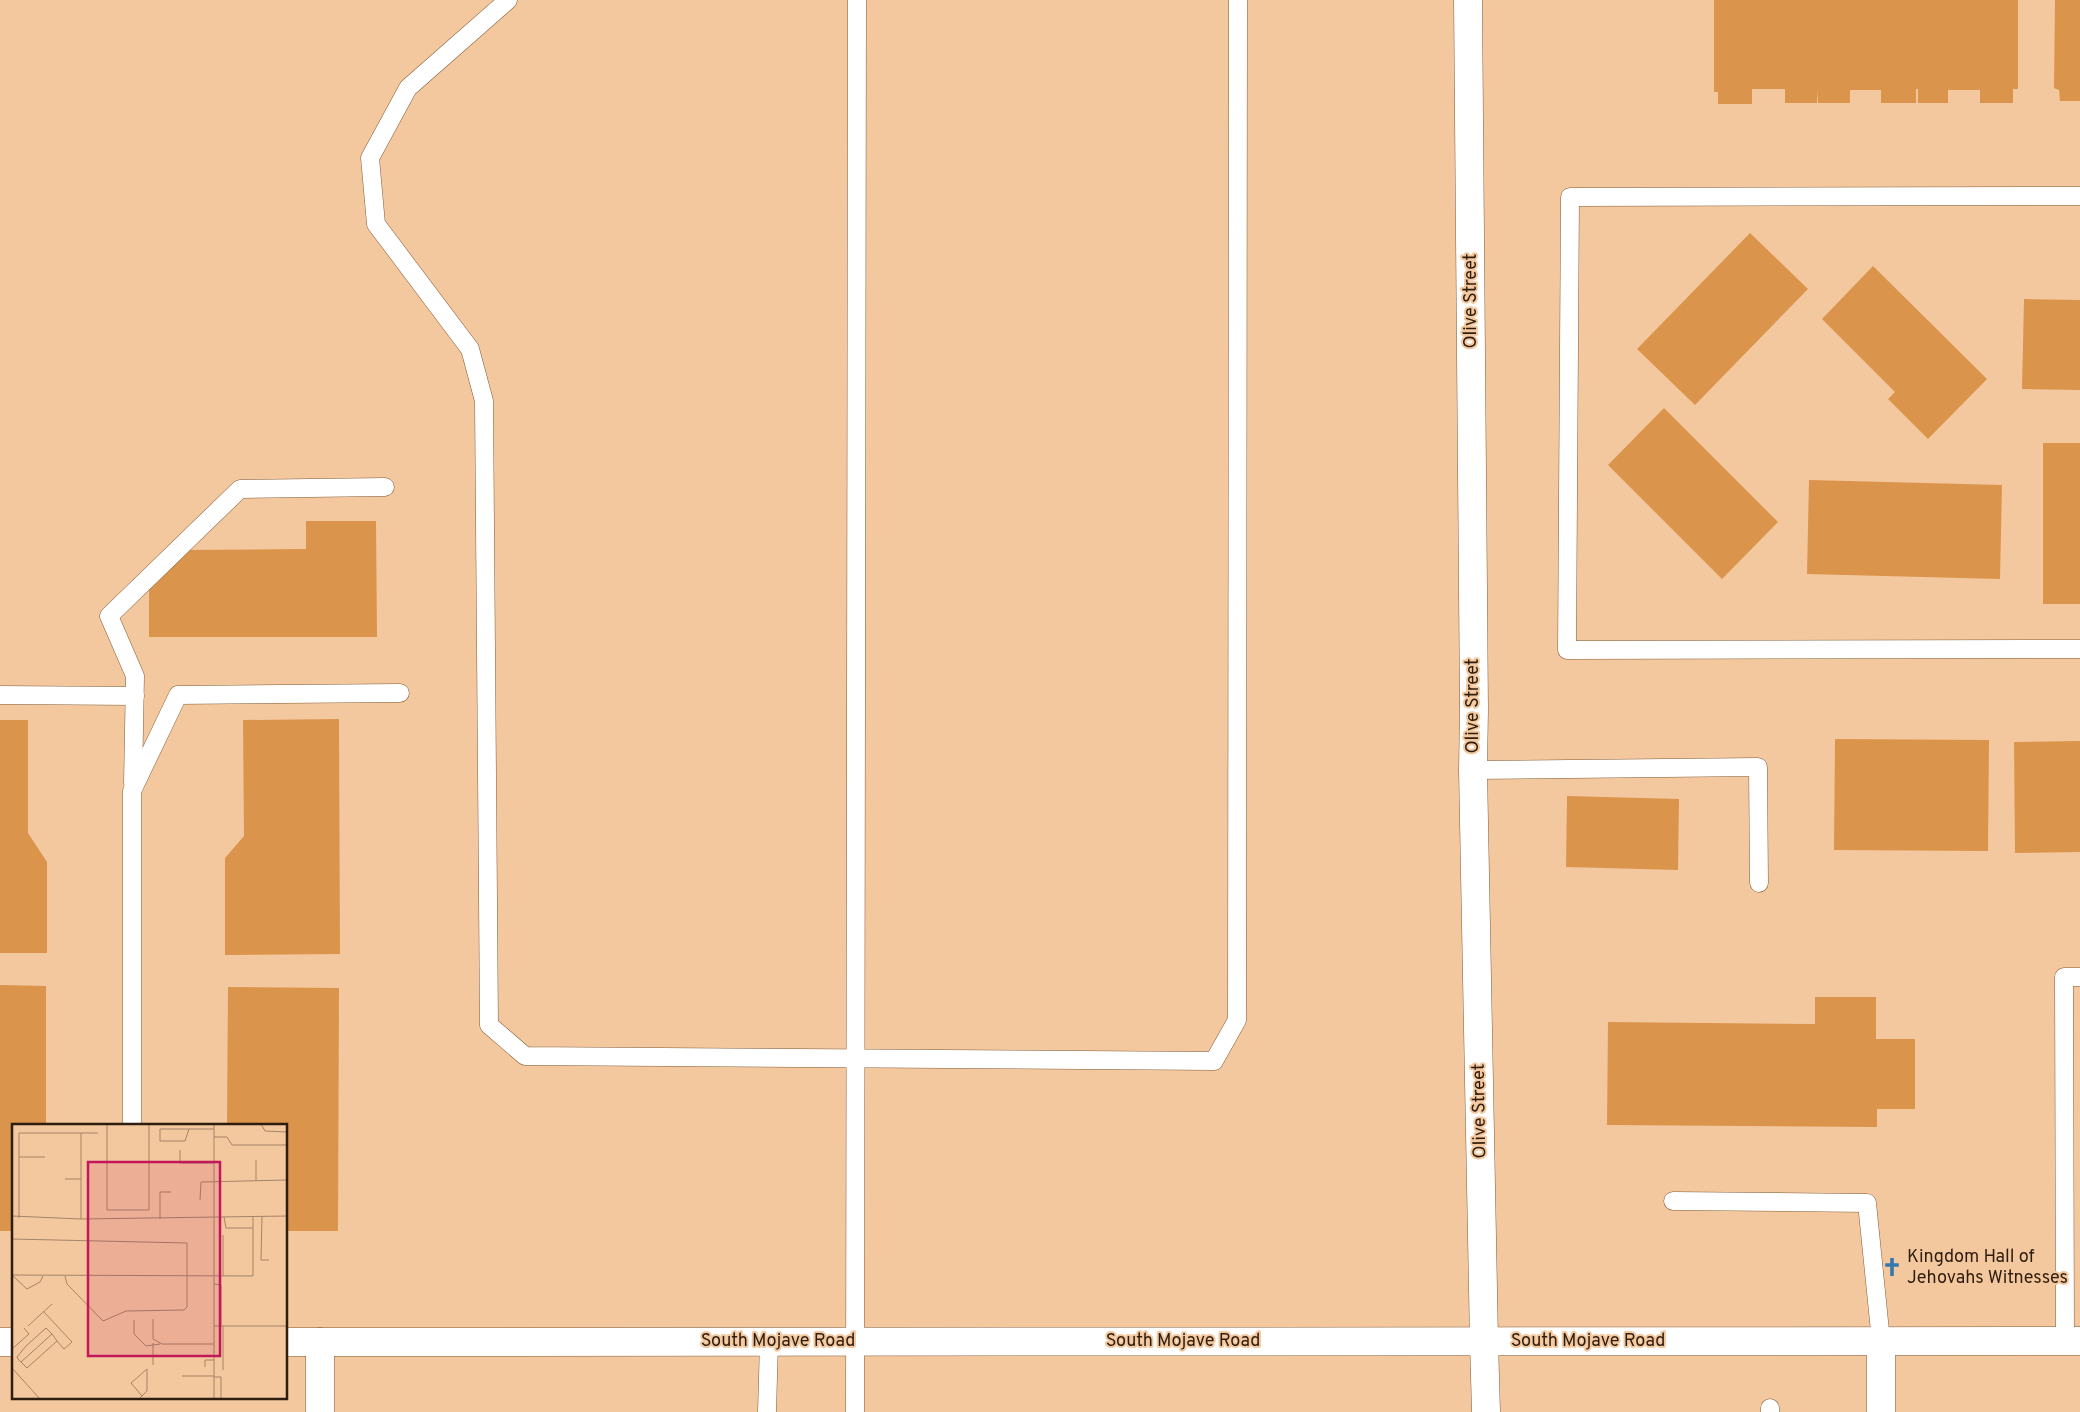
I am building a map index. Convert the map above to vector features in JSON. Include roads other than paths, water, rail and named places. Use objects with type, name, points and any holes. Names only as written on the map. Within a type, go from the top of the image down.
[{"type":"street","name":"Olive Street","points":[[1468,0],[1474,708],[1472,770],[1486,1412]]},
{"type":"street","points":[[1881,1341],[1881,1412]]},
{"type":"street","name":"South Mojave Road","points":[[288,1342],[2072,1341]]},
{"type":"street","points":[[320,1342],[320,1412]]},
{"type":"lane","points":[[508,0],[408,88],[370,158],[376,224],[470,348],[484,401],[489,1025],[525,1056],[1214,1061],[1237,1020],[1238,0]]},
{"type":"lane","points":[[855,1412],[858,0]]},
{"type":"lane","points":[[2080,196],[1570,198],[1567,650],[2080,648]]},
{"type":"lane","points":[[132,1124],[132,791],[135,676],[110,616],[240,488],[385,487]]},
{"type":"lane","points":[[132,791],[178,695],[400,693]]},
{"type":"lane","points":[[0,695],[135,696]]},
{"type":"lane","points":[[1472,770],[1758,767],[1759,884]]},
{"type":"lane","points":[[2072,1341],[2064,977],[2080,977]]},
{"type":"lane","points":[[1673,1200],[1867,1203],[1881,1341]]},
{"type":"lane","points":[[767,1412],[769,1342]]},
{"type":"place","name":"Kingdom Hall of Jehovahs Witnesses","points":[[1892,1267]]}]
